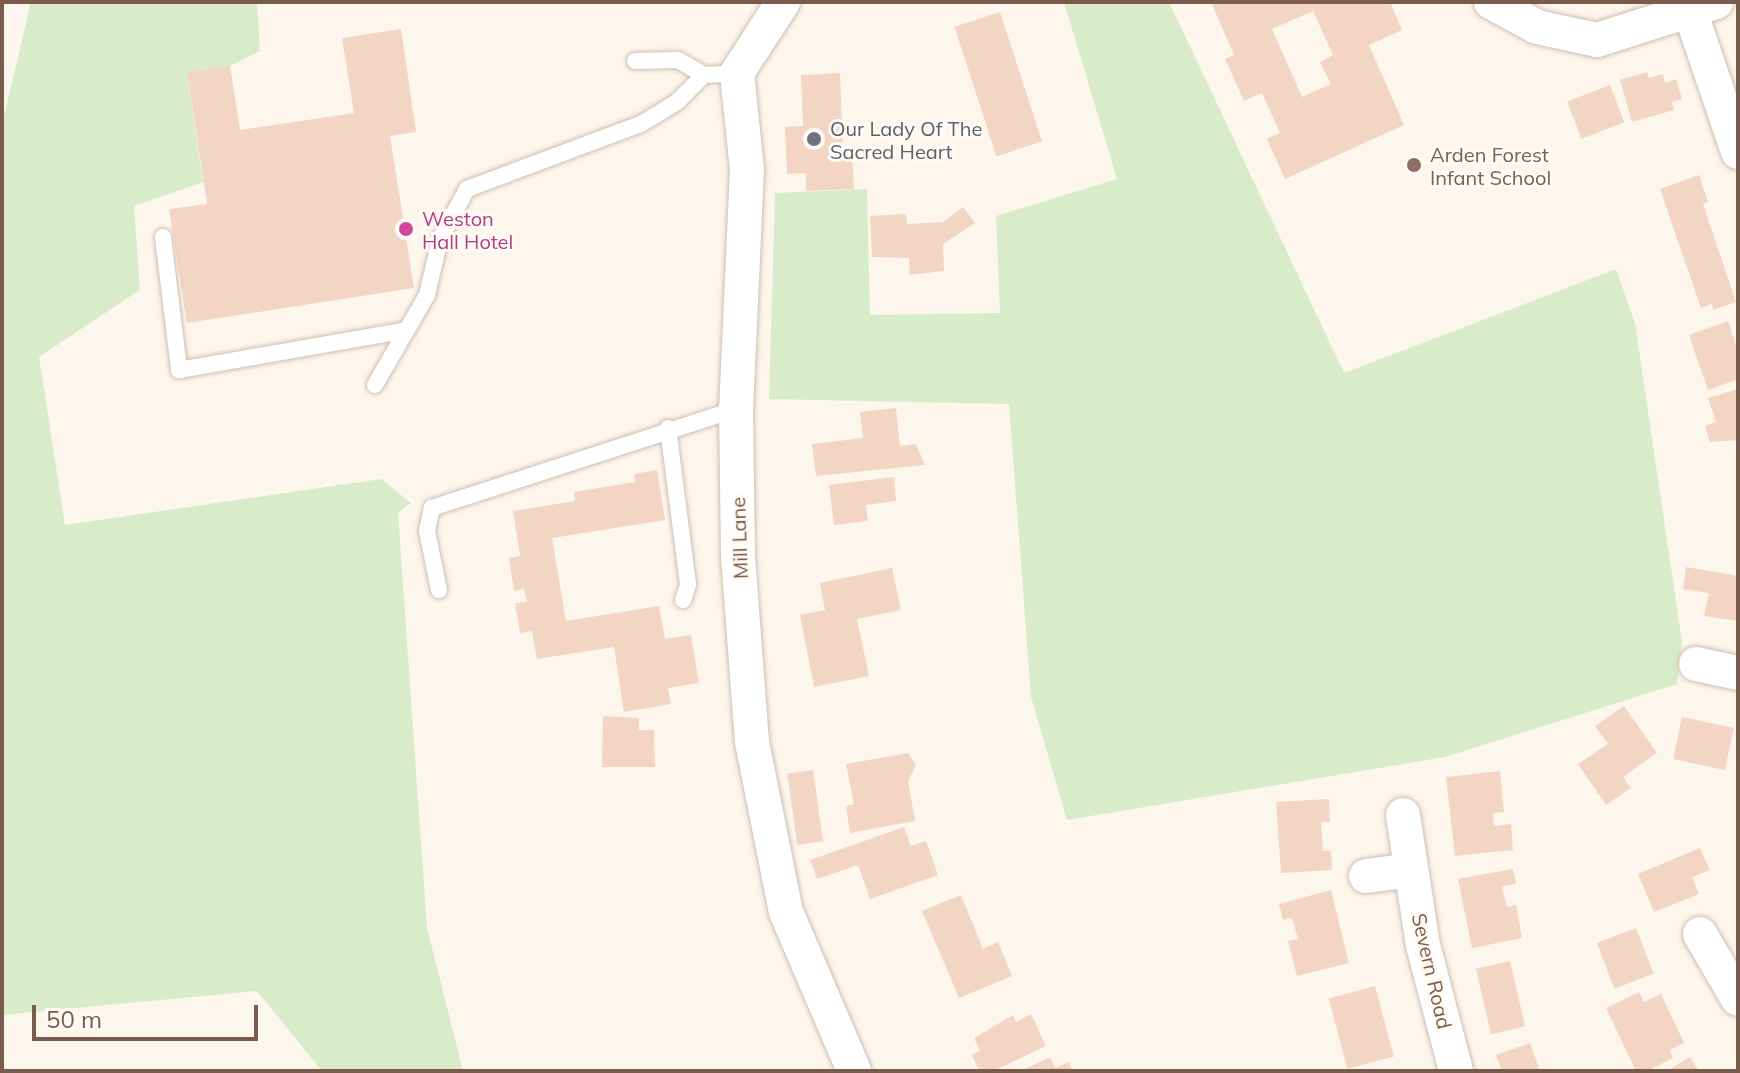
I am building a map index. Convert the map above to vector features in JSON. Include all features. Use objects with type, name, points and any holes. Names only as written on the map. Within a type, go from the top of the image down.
[{"type":"street","points":[[720,74],[783,2]]},
{"type":"street","points":[[1491,2],[1537,27],[1597,40],[1703,6],[1738,152]]},
{"type":"street","name":"Mill Lane","points":[[720,74],[747,169],[736,409],[738,556],[752,742],[786,912],[854,1071]]},
{"type":"street","points":[[1696,664],[1738,673]]},
{"type":"street","name":"Severn Road","points":[[1403,815],[1423,945],[1456,1071]]},
{"type":"street","points":[[1366,876],[1411,870]]},
{"type":"street","points":[[1700,934],[1738,999]]},
{"type":"lane","points":[[635,61],[678,60],[720,74]]},
{"type":"lane","points":[[375,385],[403,331],[427,295],[440,239],[467,189],[641,124],[720,74]]},
{"type":"lane","points":[[163,237],[179,370],[403,331]]},
{"type":"lane","points":[[439,590],[427,531],[432,508],[668,428],[736,409]]},
{"type":"lane","points":[[668,428],[688,585],[683,600]]},
{"type":"green space","points":[[31,2],[257,2],[260,51],[230,66],[187,73],[203,182],[134,206],[140,290],[39,357],[65,525],[381,479],[411,503],[398,513],[427,928],[463,1071],[322,1071],[257,991],[2,1015],[2,125]]},
{"type":"green space","points":[[1064,2],[1169,2],[1344,373],[1616,269],[1635,323],[1682,642],[1677,684],[1445,757],[1067,820],[1031,697],[1009,404],[769,399],[775,193],[867,189],[870,315],[1000,313],[996,216],[1117,179]]},
{"type":"building","points":[[1211,2],[1390,2],[1402,30],[1369,45],[1404,125],[1285,179],[1267,139],[1280,133],[1262,93],[1244,101],[1225,59],[1234,55]],"holes":[[[1313,11],[1333,55],[1320,62],[1331,84],[1302,97],[1272,29]]]},
{"type":"building","points":[[1000,12],[1042,141],[996,156],[954,27]]},
{"type":"building","points":[[401,29],[416,132],[390,136],[414,288],[187,323],[169,209],[207,204],[187,72],[230,66],[240,130],[354,113],[342,38]]},
{"type":"building","points":[[1647,72],[1649,78],[1663,74],[1665,83],[1676,79],[1682,99],[1672,102],[1674,110],[1632,122],[1620,80]]},
{"type":"building","name":"Our Lady Of The Sacred Heart","points":[[840,73],[843,152],[852,152],[854,189],[806,191],[806,173],[787,174],[785,127],[803,126],[801,75]]},
{"type":"building","points":[[1610,85],[1624,122],[1581,139],[1567,101]]},
{"type":"building","points":[[1699,175],[1708,202],[1703,204],[1736,302],[1713,310],[1712,304],[1701,308],[1660,189]]},
{"type":"building","points":[[963,207],[975,223],[943,244],[944,271],[910,275],[909,258],[872,257],[870,216],[906,214],[907,224],[943,222]]},
{"type":"building","points":[[1728,321],[1738,351],[1738,379],[1708,390],[1689,335]]},
{"type":"building","points":[[1738,389],[1738,440],[1710,442],[1705,426],[1716,422],[1708,398]]},
{"type":"building","points":[[896,408],[900,446],[916,444],[925,465],[816,476],[812,444],[863,438],[860,412]]},
{"type":"building","points":[[657,470],[665,520],[552,538],[566,621],[659,606],[665,639],[691,635],[699,683],[668,688],[671,704],[624,712],[614,647],[537,659],[532,631],[520,633],[515,603],[527,602],[524,589],[514,591],[509,558],[520,556],[513,511],[575,501],[574,492],[635,482],[634,474]]},
{"type":"building","points":[[894,477],[896,501],[866,505],[868,521],[834,525],[829,485]]},
{"type":"building","points":[[1686,567],[1738,576],[1738,621],[1704,616],[1709,593],[1683,589]]},
{"type":"building","points":[[892,568],[901,610],[857,619],[869,676],[814,687],[800,615],[825,610],[820,583]]},
{"type":"building","points":[[1624,706],[1657,753],[1623,777],[1631,788],[1606,805],[1578,764],[1608,744],[1595,726]]},
{"type":"building","points":[[603,716],[639,718],[639,730],[654,730],[655,767],[602,767]]},
{"type":"building","points":[[1682,717],[1734,728],[1725,770],[1673,759]]},
{"type":"building","points":[[908,753],[916,765],[908,781],[915,821],[850,833],[846,806],[854,804],[846,764]]},
{"type":"building","points":[[813,770],[823,841],[797,845],[787,774]]},
{"type":"building","points":[[1500,771],[1504,812],[1493,813],[1494,826],[1511,824],[1513,850],[1455,856],[1446,777]]},
{"type":"building","points":[[1329,799],[1330,822],[1321,822],[1323,851],[1331,851],[1332,870],[1281,873],[1276,802]]},
{"type":"building","points":[[904,827],[911,846],[926,841],[938,875],[870,899],[858,865],[817,879],[810,860]]},
{"type":"building","points":[[1700,848],[1710,870],[1692,877],[1699,894],[1654,912],[1638,874]]},
{"type":"building","points":[[1513,869],[1516,884],[1502,886],[1507,907],[1516,905],[1522,938],[1472,948],[1458,879]]},
{"type":"building","points":[[1331,890],[1349,963],[1297,976],[1288,941],[1298,939],[1292,918],[1283,920],[1279,904]]},
{"type":"building","points":[[961,895],[983,949],[998,942],[1012,976],[959,998],[922,911]]},
{"type":"building","points":[[1636,928],[1654,974],[1614,989],[1597,943]]},
{"type":"building","points":[[1510,961],[1525,1026],[1491,1034],[1476,969]]},
{"type":"building","points":[[1375,986],[1394,1057],[1348,1069],[1329,998]]},
{"type":"building","points":[[1639,992],[1644,1002],[1661,994],[1684,1043],[1670,1050],[1673,1058],[1647,1071],[1636,1071],[1606,1008]]},
{"type":"building","points":[[1031,1014],[1046,1046],[993,1071],[979,1071],[972,1055],[980,1051],[974,1038],[1013,1015],[1016,1022]]},
{"type":"building","points":[[1530,1043],[1540,1071],[1502,1071],[1496,1055]]},
{"type":"building","points":[[1050,1057],[1055,1068],[1069,1062],[1073,1071],[1021,1071]]},
{"type":"building","points":[[1690,1057],[1699,1071],[1667,1071]]},
{"type":"place","name":"Our Lady Of The Sacred Heart","points":[[814,139]]},
{"type":"place","name":"Arden Forest Infant School","points":[[1414,165]]},
{"type":"place","name":"Weston Hall Hotel","points":[[406,229]]}]
